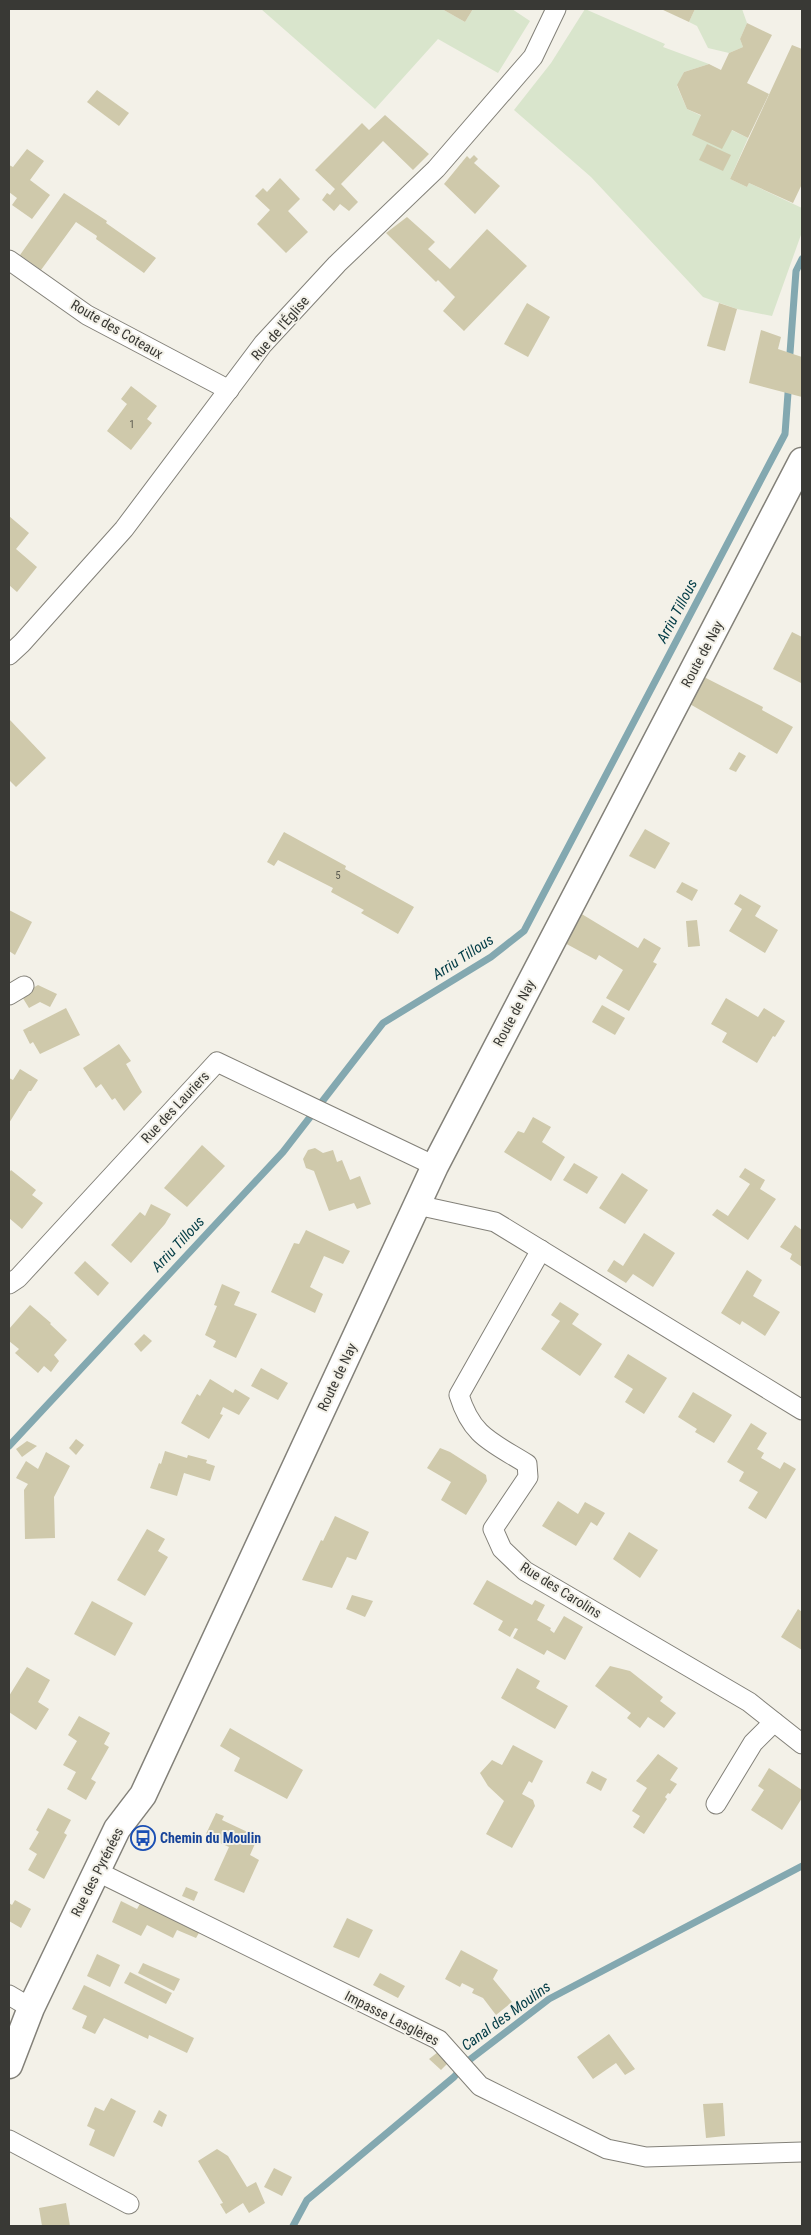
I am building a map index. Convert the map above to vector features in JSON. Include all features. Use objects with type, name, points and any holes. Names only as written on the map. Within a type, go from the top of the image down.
[{"type":"main road","name":"Route de Nay","points":[[246,1574],[435,1166],[802,461]]},
{"type":"main road","name":"Rue des Pyrénées","points":[[9,2065],[20,2001],[96,1871],[116,1829],[143,1795],[246,1574]]},
{"type":"street","name":"Rue de l'Église","points":[[9,655],[124,530],[263,344],[338,264],[436,169],[536,53],[556,9]]},
{"type":"street","name":"Route des Coteaux","points":[[9,260],[88,315],[228,390]]},
{"type":"street","name":"Rue des Lauriers","points":[[9,1284],[18,1278],[217,1062],[435,1166]]},
{"type":"street","points":[[417,1205],[495,1222],[802,1410]]},
{"type":"street","name":"Rue des Carolins","points":[[540,1250],[459,1395],[465,1414],[481,1436],[527,1464],[528,1477],[493,1529],[502,1549],[525,1571],[749,1702],[802,1744]]},
{"type":"street","points":[[716,1804],[753,1742],[774,1722]]},
{"type":"street","name":"Impasse Lasglères","points":[[96,1871],[439,2040],[480,2086],[607,2149],[646,2157],[802,2152]]},
{"type":"street","points":[[9,2140],[129,2204]]},
{"type":"green space","points":[[261,9],[442,9],[465,22],[473,9],[512,9],[530,21],[498,73],[438,39],[375,109]]},
{"type":"green space","points":[[585,9],[665,44],[663,47],[709,64],[684,72],[677,86],[687,109],[748,138],[730,179],[747,187],[749,183],[802,208],[802,232],[772,316],[737,309],[703,297],[591,177],[514,110],[551,63]]},
{"type":"green space","points":[[695,9],[742,9],[747,23],[740,39],[743,47],[729,53],[708,48],[697,26],[689,22]]},
{"type":"building","points":[[442,9],[473,9],[465,22]]},
{"type":"building","points":[[661,9],[695,9],[689,22]]},
{"type":"building","points":[[747,23],[772,35],[747,83],[769,94],[748,138],[732,130],[722,149],[692,135],[701,115],[687,109],[677,85],[684,72],[709,64],[721,70],[729,53],[743,47],[740,39]]},
{"type":"building","points":[[792,45],[802,49],[802,184],[793,203],[749,183],[747,187],[730,179]]},
{"type":"building","points":[[97,90],[129,113],[119,126],[87,102]]},
{"type":"building","points":[[385,115],[429,154],[413,170],[383,141],[341,184],[358,202],[349,211],[340,204],[334,211],[322,200],[327,193],[330,195],[335,189],[315,170],[362,123],[369,130]]},
{"type":"building","points":[[707,144],[731,155],[723,171],[699,160]]},
{"type":"building","points":[[27,149],[44,161],[30,180],[50,195],[32,219],[12,205],[17,198],[9,192],[9,165],[13,167]]},
{"type":"building","points":[[474,155],[478,159],[474,163],[500,186],[475,214],[444,184],[467,156],[470,159]]},
{"type":"building","points":[[280,178],[300,199],[288,211],[308,232],[286,253],[257,224],[270,210],[255,196],[263,188],[267,192]]},
{"type":"building","points":[[64,193],[107,221],[106,223],[156,258],[144,273],[96,239],[97,236],[76,222],[41,270],[20,255]]},
{"type":"building","points":[[407,217],[435,242],[428,249],[450,269],[487,229],[527,266],[464,331],[443,311],[455,297],[438,280],[436,282],[386,233]]},
{"type":"building","points":[[527,303],[550,317],[528,357],[504,344]]},
{"type":"building","points":[[719,303],[737,309],[725,351],[707,346]]},
{"type":"building","points":[[761,330],[781,337],[778,349],[802,357],[802,397],[749,383]]},
{"type":"building","points":[[131,386],[157,406],[147,419],[152,423],[131,450],[107,431],[127,404],[121,399]]},
{"type":"building","points":[[9,516],[29,533],[16,549],[37,567],[17,592],[9,585]]},
{"type":"building","points":[[792,632],[802,637],[801,683],[773,669]]},
{"type":"building","points":[[702,676],[763,707],[762,710],[793,727],[777,754],[688,703]]},
{"type":"building","points":[[9,719],[46,758],[16,787],[9,780]]},
{"type":"building","points":[[739,752],[746,756],[736,772],[729,769]]},
{"type":"building","points":[[645,829],[670,843],[655,869],[629,856]]},
{"type":"building","points":[[284,832],[346,866],[345,869],[414,907],[398,934],[361,913],[364,910],[331,892],[333,888],[278,860],[274,866],[267,862]]},
{"type":"building","points":[[682,882],[698,890],[692,901],[676,892]]},
{"type":"building","points":[[740,894],[761,906],[755,916],[778,930],[765,953],[729,931],[742,909],[734,904]]},
{"type":"building","points":[[9,910],[32,922],[15,955],[9,951]]},
{"type":"building","points":[[580,913],[638,948],[644,938],[661,948],[653,962],[657,964],[629,1011],[606,998],[623,970],[599,955],[596,960],[563,942]]},
{"type":"building","points":[[697,920],[700,946],[688,947],[686,921]]},
{"type":"building","points":[[38,985],[57,994],[50,1007],[40,1002],[29,1008],[21,995]]},
{"type":"building","points":[[726,998],[758,1017],[764,1008],[785,1021],[775,1037],[773,1036],[757,1063],[722,1042],[727,1033],[711,1024]]},
{"type":"building","points":[[602,1005],[625,1018],[615,1035],[592,1022]]},
{"type":"building","points":[[66,1008],[80,1035],[40,1054],[33,1042],[30,1044],[23,1030]]},
{"type":"building","points":[[119,1044],[131,1061],[126,1064],[142,1092],[124,1111],[115,1098],[112,1100],[101,1084],[96,1088],[83,1068]]},
{"type":"building","points":[[20,1069],[38,1080],[9,1123],[9,1078],[13,1080]]},
{"type":"building","points":[[533,1117],[551,1127],[542,1142],[565,1157],[551,1181],[504,1152],[518,1131],[524,1133]]},
{"type":"building","points":[[202,1145],[225,1166],[187,1207],[164,1188]]},
{"type":"building","points":[[315,1148],[323,1153],[333,1150],[337,1162],[342,1160],[350,1180],[360,1176],[371,1204],[357,1209],[354,1203],[329,1211],[314,1171],[306,1168],[303,1159],[308,1150]]},
{"type":"building","points":[[574,1163],[598,1177],[587,1194],[563,1180]]},
{"type":"building","points":[[745,1168],[765,1180],[760,1189],[776,1199],[748,1240],[712,1215],[717,1209],[728,1216],[750,1184],[739,1177]]},
{"type":"building","points":[[11,1170],[36,1190],[32,1195],[43,1203],[22,1229],[9,1218],[9,1173]]},
{"type":"building","points":[[622,1173],[648,1190],[625,1224],[599,1208]]},
{"type":"building","points":[[151,1204],[171,1214],[165,1224],[131,1263],[111,1245],[140,1212],[145,1216]]},
{"type":"building","points":[[795,1225],[802,1230],[802,1267],[790,1259],[792,1254],[780,1247]]},
{"type":"building","points":[[306,1230],[350,1251],[343,1264],[324,1256],[310,1287],[323,1294],[315,1313],[271,1292],[294,1243],[299,1244]]},
{"type":"building","points":[[644,1233],[675,1253],[653,1287],[633,1274],[626,1283],[607,1271],[614,1260],[623,1266]]},
{"type":"building","points":[[85,1261],[109,1283],[98,1296],[74,1273]]},
{"type":"building","points":[[747,1270],[762,1280],[753,1296],[780,1312],[765,1336],[742,1321],[740,1325],[721,1313]]},
{"type":"building","points":[[222,1284],[240,1292],[234,1305],[257,1314],[236,1358],[213,1347],[216,1341],[205,1335],[217,1306],[214,1305]]},
{"type":"building","points":[[560,1302],[579,1314],[572,1324],[602,1344],[580,1376],[541,1349],[560,1321],[551,1315]]},
{"type":"building","points":[[30,1305],[67,1340],[54,1355],[59,1361],[51,1372],[44,1366],[38,1373],[15,1353],[19,1349],[9,1341],[9,1329]]},
{"type":"building","points":[[144,1334],[152,1341],[141,1352],[134,1344]]},
{"type":"building","points":[[628,1354],[667,1378],[644,1414],[625,1402],[633,1389],[614,1377]]},
{"type":"building","points":[[261,1368],[288,1383],[278,1400],[251,1386]]},
{"type":"building","points":[[210,1379],[233,1393],[235,1389],[250,1398],[239,1415],[223,1407],[220,1414],[223,1415],[209,1439],[181,1423],[197,1394],[200,1396]]},
{"type":"building","points":[[693,1392],[732,1415],[714,1443],[695,1432],[697,1429],[678,1417]]},
{"type":"building","points":[[751,1423],[767,1433],[757,1449],[764,1453],[761,1458],[780,1469],[784,1462],[796,1469],[766,1519],[748,1508],[758,1492],[739,1481],[744,1472],[727,1462]]},
{"type":"building","points":[[76,1439],[84,1445],[76,1455],[69,1448]]},
{"type":"building","points":[[27,1441],[37,1446],[22,1457],[16,1449]]},
{"type":"building","points":[[440,1448],[450,1452],[486,1475],[487,1481],[466,1515],[441,1500],[451,1482],[427,1468]]},
{"type":"building","points":[[165,1451],[187,1458],[188,1455],[207,1460],[206,1463],[215,1466],[210,1481],[184,1473],[177,1496],[150,1488]]},
{"type":"building","points":[[46,1452],[70,1466],[54,1497],[55,1538],[25,1539],[24,1490],[28,1484],[16,1478],[26,1461],[38,1469]]},
{"type":"building","points":[[558,1501],[578,1514],[585,1502],[605,1513],[597,1526],[591,1522],[576,1546],[542,1526]]},
{"type":"building","points":[[335,1516],[369,1532],[356,1560],[347,1557],[332,1588],[302,1580]]},
{"type":"building","points":[[147,1529],[165,1539],[158,1551],[168,1557],[145,1596],[117,1580]]},
{"type":"building","points":[[629,1532],[658,1550],[640,1578],[613,1559]]},
{"type":"building","points":[[487,1580],[532,1605],[535,1600],[545,1605],[537,1620],[551,1628],[550,1630],[554,1633],[564,1616],[583,1627],[565,1660],[547,1650],[544,1655],[513,1638],[518,1629],[515,1628],[510,1637],[498,1630],[503,1621],[473,1604]]},
{"type":"building","points":[[352,1595],[373,1601],[365,1617],[346,1609]]},
{"type":"building","points":[[92,1601],[133,1623],[115,1656],[74,1634]]},
{"type":"building","points":[[798,1609],[802,1612],[802,1650],[781,1637]]},
{"type":"building","points":[[610,1666],[630,1671],[663,1697],[660,1701],[676,1713],[664,1728],[648,1717],[640,1728],[627,1718],[631,1713],[595,1686]]},
{"type":"building","points":[[27,1667],[50,1680],[38,1702],[49,1709],[36,1730],[9,1712],[9,1696]]},
{"type":"building","points":[[517,1668],[540,1681],[536,1688],[568,1706],[555,1729],[501,1698]]},
{"type":"building","points":[[79,1716],[110,1733],[104,1744],[109,1747],[91,1779],[96,1782],[86,1800],[67,1789],[76,1772],[63,1765],[77,1741],[68,1735]]},
{"type":"building","points":[[230,1728],[303,1770],[287,1799],[234,1771],[240,1758],[220,1746]]},
{"type":"building","points":[[513,1745],[543,1761],[532,1783],[529,1781],[522,1794],[533,1800],[535,1806],[512,1848],[486,1834],[504,1801],[488,1786],[480,1773],[492,1760],[502,1765]]},
{"type":"building","points":[[658,1754],[678,1768],[670,1780],[677,1784],[670,1794],[668,1793],[665,1797],[667,1799],[644,1834],[633,1827],[640,1816],[632,1811],[647,1788],[636,1781]]},
{"type":"building","points":[[769,1768],[802,1790],[802,1798],[782,1830],[751,1810],[764,1790],[758,1786]]},
{"type":"building","points":[[592,1771],[607,1779],[601,1791],[586,1783]]},
{"type":"building","points":[[48,1808],[71,1820],[64,1833],[67,1835],[44,1879],[28,1870],[37,1854],[29,1849],[39,1832],[36,1830]]},
{"type":"building","points":[[216,1813],[224,1816],[222,1820],[258,1837],[250,1855],[259,1860],[244,1893],[214,1880],[229,1847],[205,1836]]},
{"type":"building","points":[[140,1832],[149,1836],[145,1843],[137,1840]]},
{"type":"building","points":[[186,1887],[198,1892],[194,1901],[182,1896]]},
{"type":"building","points":[[15,1900],[31,1909],[21,1928],[9,1921],[9,1903],[12,1905]]},
{"type":"building","points":[[121,1901],[137,1909],[141,1902],[200,1931],[196,1938],[177,1930],[173,1938],[147,1925],[141,1936],[112,1922]]},
{"type":"building","points":[[347,1918],[373,1930],[359,1958],[333,1947]]},
{"type":"building","points":[[461,1950],[498,1970],[493,1979],[512,2002],[496,2015],[483,1998],[472,1993],[474,1989],[462,1983],[460,1987],[445,1979]]},
{"type":"building","points":[[97,1954],[120,1965],[110,1987],[87,1976]]},
{"type":"building","points":[[143,1963],[180,1979],[174,1991],[138,1973]]},
{"type":"building","points":[[130,1972],[172,1993],[166,2004],[124,1983]]},
{"type":"building","points":[[380,1973],[405,1986],[398,1998],[373,1985]]},
{"type":"building","points":[[84,1985],[194,2038],[187,2053],[149,2035],[148,2039],[104,2018],[95,2034],[82,2028],[87,2016],[72,2009]]},
{"type":"building","points":[[609,2034],[635,2069],[625,2075],[616,2063],[593,2079],[577,2057]]},
{"type":"building","points":[[438,2052],[449,2062],[441,2070],[429,2059]]},
{"type":"building","points":[[111,2098],[136,2111],[114,2157],[89,2145],[95,2130],[87,2126],[95,2107],[104,2111]]},
{"type":"building","points":[[723,2103],[725,2136],[706,2138],[703,2104]]},
{"type":"building","points":[[159,2110],[167,2115],[162,2127],[153,2122]]},
{"type":"building","points":[[217,2149],[228,2156],[247,2187],[256,2182],[265,2203],[249,2213],[243,2203],[226,2214],[220,2204],[223,2203],[198,2161]]},
{"type":"building","points":[[274,2168],[292,2177],[282,2196],[264,2187]]},
{"type":"building","points":[[66,2203],[70,2226],[42,2226],[39,2208]]},
{"type":"waterway","name":"Arriu Tillous","points":[[790,353],[796,271],[802,259]]},
{"type":"waterway","name":"Arriu Tillous","points":[[9,1446],[283,1152],[383,1023],[491,957],[524,931],[785,434],[788,393]]},
{"type":"waterway","name":"Canal des Moulins","points":[[293,2226],[307,2200],[454,2077],[468,2061],[549,1999],[802,1866]]},
{"type":"place","name":"Chemin du Moulin","points":[[143,1838]]}]
